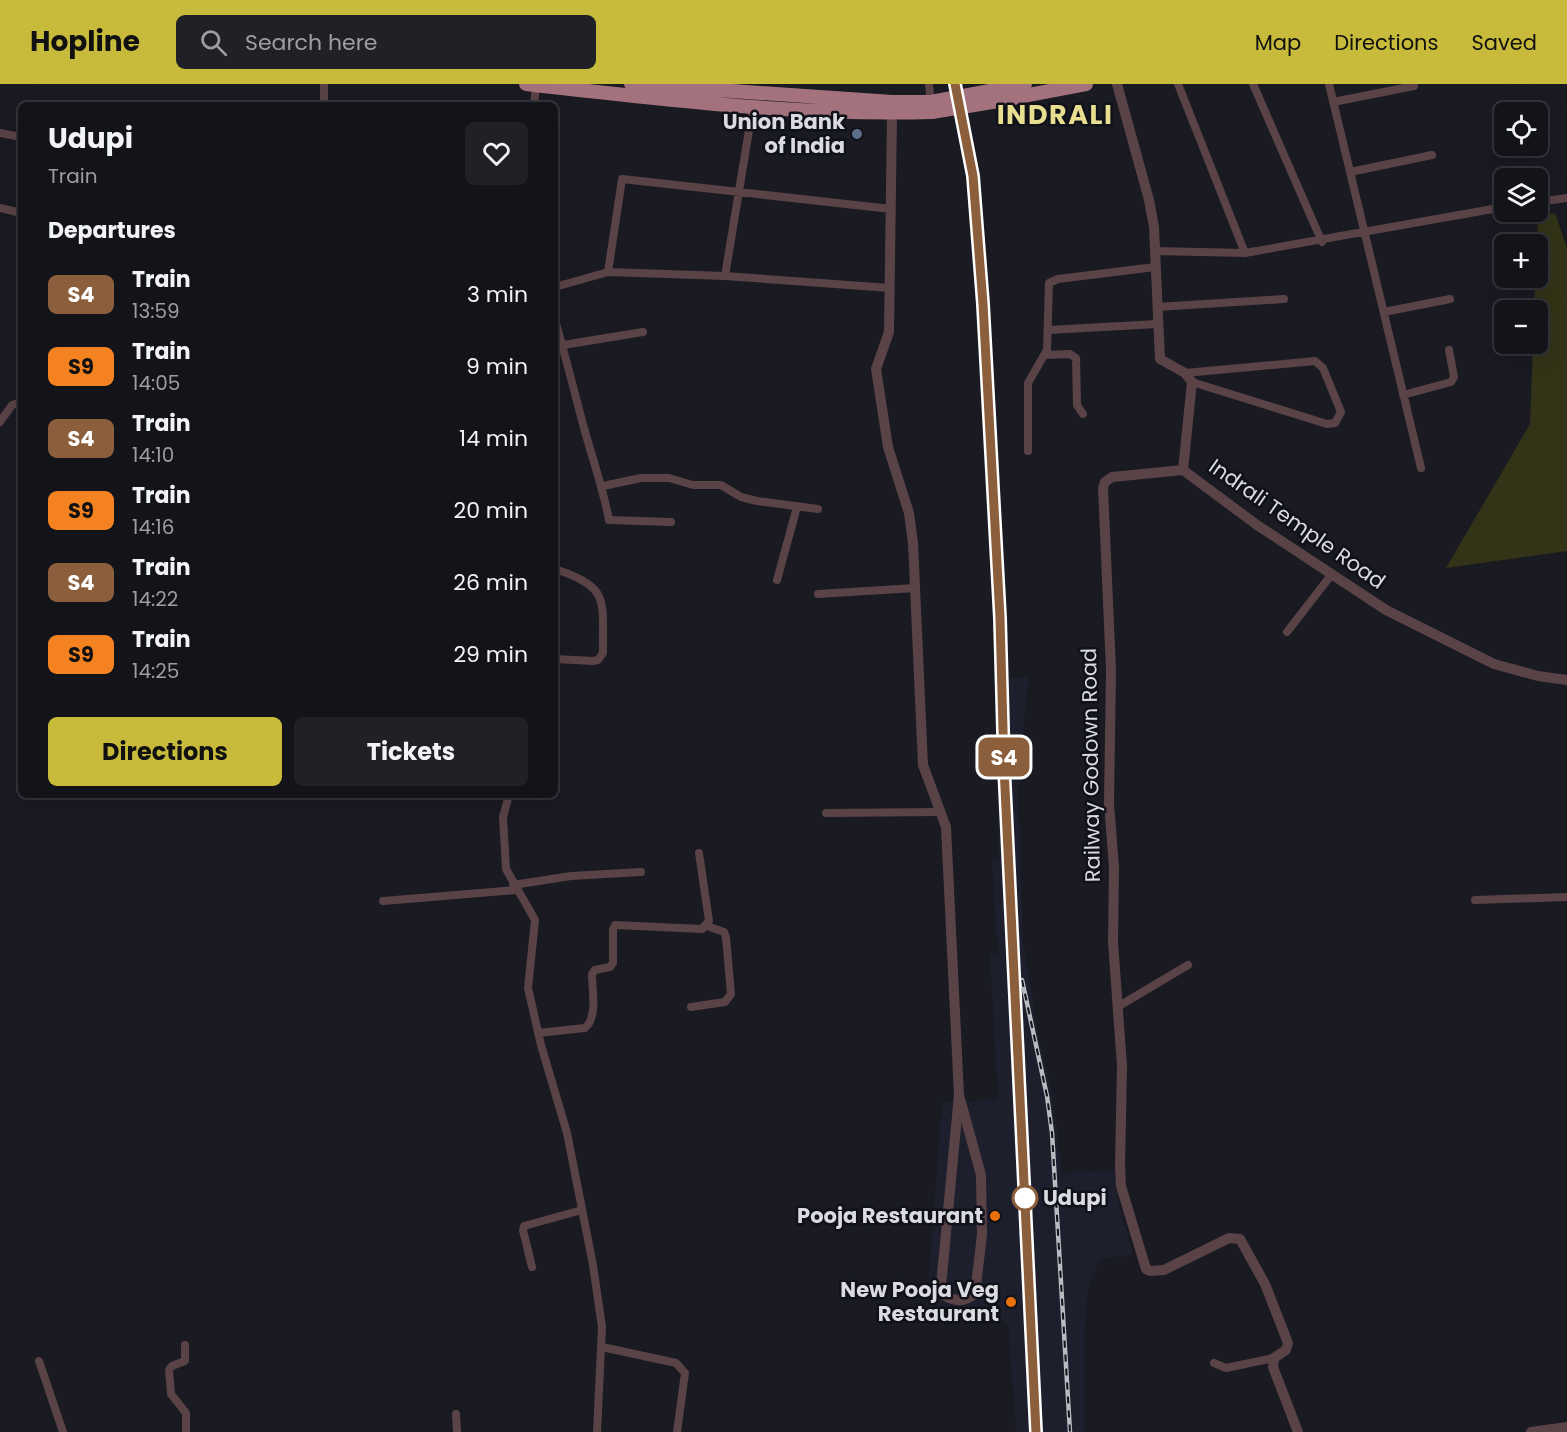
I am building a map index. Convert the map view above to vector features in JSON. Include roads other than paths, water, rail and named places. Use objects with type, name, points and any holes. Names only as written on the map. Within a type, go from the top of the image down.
[{"type":"highway","points":[[630,84],[892,102],[932,107]]},
{"type":"highway","points":[[531,85],[753,106],[892,114],[932,107],[1025,84]]},
{"type":"highway","points":[[990,92],[1086,84]]},
{"type":"street","points":[[324,84],[324,102]]},
{"type":"street","points":[[929,84],[932,107]]},
{"type":"street","points":[[1117,84],[1149,200],[1155,251],[1160,359],[1188,377],[1327,424],[1335,423],[1340,417],[1341,412],[1323,368],[1315,361],[1188,377]]},
{"type":"street","points":[[1178,84],[1245,253]]},
{"type":"street","points":[[1253,84],[1322,242]]},
{"type":"street","points":[[1329,84],[1420,468]]},
{"type":"street","points":[[531,85],[534,102]]},
{"type":"street","points":[[1333,102],[1414,86]]},
{"type":"street","points":[[724,276],[753,106]]},
{"type":"street","points":[[892,114],[889,332],[876,369],[888,447],[909,513],[915,588],[923,765],[946,827],[959,1095],[941,1286],[945,1296],[955,1301],[966,1300],[975,1294],[982,1235],[980,1165],[959,1095]]},
{"type":"street","points":[[0,133],[18,136]]},
{"type":"street","points":[[1350,172],[1432,155]]},
{"type":"street","points":[[608,272],[622,179],[891,209]]},
{"type":"street","points":[[1548,201],[1567,198]]},
{"type":"street","points":[[0,208],[18,212]]},
{"type":"street","points":[[1155,251],[1245,253],[1322,242],[1365,231],[1494,209]]},
{"type":"street","points":[[1028,451],[1029,377],[1045,355],[1049,330],[1047,287],[1052,280],[1155,267]]},
{"type":"street","points":[[558,286],[608,272],[724,276],[890,288]]},
{"type":"street","points":[[1157,307],[1284,299]]},
{"type":"street","points":[[1384,312],[1450,299]]},
{"type":"street","points":[[1049,330],[1158,324]]},
{"type":"street","points":[[558,331],[580,414],[603,486],[609,520],[671,522]]},
{"type":"street","points":[[562,345],[643,332]]},
{"type":"street","points":[[1403,395],[1451,382],[1454,377],[1449,350]]},
{"type":"street","points":[[1045,355],[1070,354],[1076,358],[1077,405],[1083,414]]},
{"type":"street","name":"Indrali Temple Road","points":[[1188,377],[1183,470],[1257,525],[1386,610],[1494,664],[1538,676],[1567,680]]},
{"type":"street","points":[[0,422],[12,405],[18,403]]},
{"type":"street","name":"Railway Godown Road","points":[[1183,470],[1112,477],[1105,482],[1103,488],[1112,670],[1109,803],[1114,868],[1113,942],[1119,1005],[1121,1186],[1146,1269],[1154,1272],[1164,1270],[1229,1238],[1240,1239],[1265,1284],[1288,1343],[1286,1350],[1274,1358]]},
{"type":"street","points":[[603,486],[641,478],[669,477],[693,485],[721,485],[741,497],[818,509]]},
{"type":"street","points":[[777,580],[796,507]]},
{"type":"street","points":[[558,569],[580,578],[595,588],[602,601],[603,653],[598,660],[593,661],[558,659]]},
{"type":"street","points":[[1287,632],[1332,574]]},
{"type":"street","points":[[818,594],[915,588]]},
{"type":"street","points":[[508,798],[503,817],[506,869],[535,920],[528,987],[538,1033],[567,1133],[593,1265],[602,1327],[597,1432]]},
{"type":"street","points":[[826,813],[940,812]]},
{"type":"street","points":[[699,853],[709,921],[707,926]]},
{"type":"street","points":[[383,901],[515,887],[571,876],[641,872]]},
{"type":"street","points":[[1475,900],[1567,897]]},
{"type":"street","points":[[538,1033],[585,1028],[589,1024],[592,1017],[592,974],[601,967],[610,967],[613,963],[615,925],[702,928],[707,926],[724,932],[731,994],[725,1002],[691,1007]]},
{"type":"street","points":[[1119,1005],[1188,965]]},
{"type":"street","points":[[532,1267],[524,1226],[582,1210]]},
{"type":"street","points":[[185,1345],[185,1361],[172,1366],[169,1370],[171,1394],[186,1413],[186,1432]]},
{"type":"street","points":[[602,1347],[676,1363],[682,1367],[685,1373],[677,1432]]},
{"type":"street","points":[[1214,1363],[1226,1368],[1274,1358],[1273,1367],[1298,1432]]},
{"type":"street","points":[[39,1362],[63,1432]]},
{"type":"street","points":[[456,1414],[457,1432]]},
{"type":"street","points":[[1531,1432],[1567,1427]]},
{"type":"railway","points":[[955,84],[973,176],[983,304],[1000,618],[1004,767],[1036,1432]]},
{"type":"railway","points":[[1022,980],[1047,1096],[1052,1133],[1070,1432]]},
{"type":"train","name":"S4","points":[[955,84],[973,176],[983,304],[1000,618],[1004,767],[1036,1432]]},
{"type":"place","name":"Union Bank of India","points":[[857,134]]},
{"type":"place","name":"Udupi","points":[[1025,1198]]},
{"type":"place","name":"Pooja Restaurant","points":[[995,1216]]},
{"type":"place","name":"New Pooja Veg Restaurant","points":[[1011,1302]]},
{"type":"district","name":"INDRALI","points":[[1055,115]]}]
